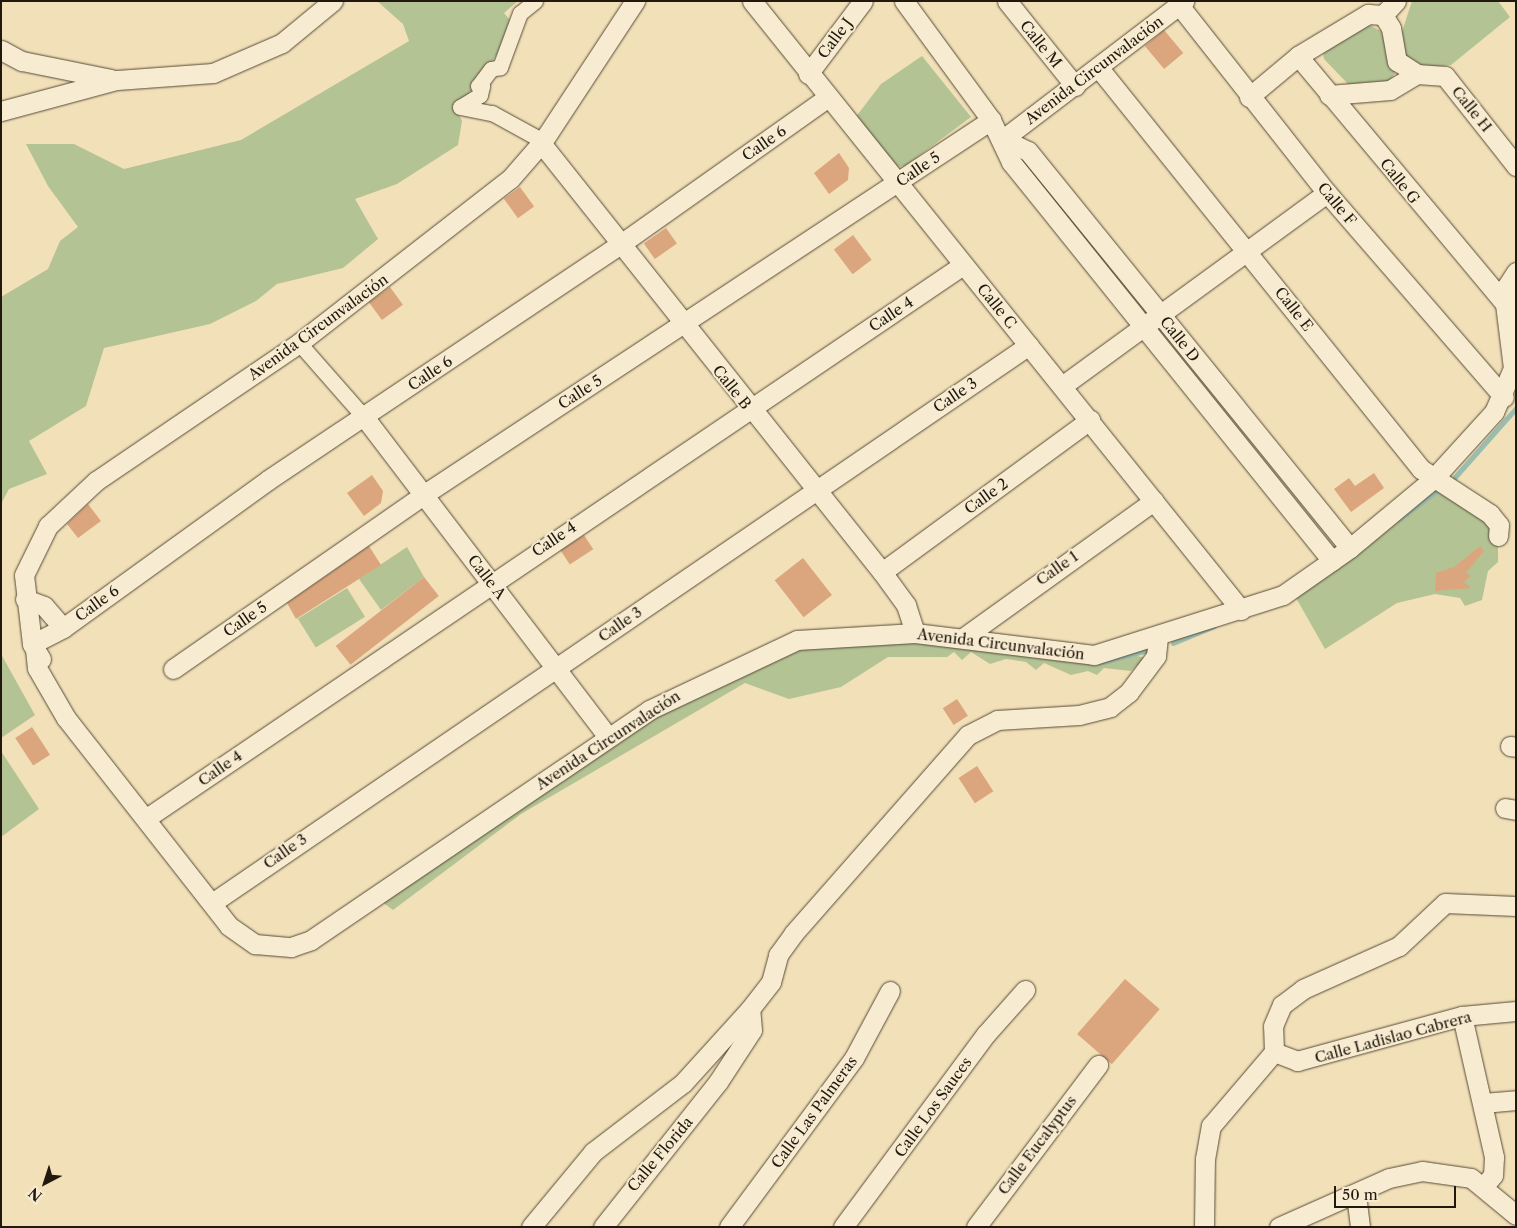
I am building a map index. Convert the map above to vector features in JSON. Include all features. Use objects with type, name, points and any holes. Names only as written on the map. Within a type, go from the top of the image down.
[{"type":"street","points":[[1,111],[117,80],[213,73],[256,58],[332,1]]},
{"type":"street","points":[[535,1],[520,13],[500,67],[491,69],[478,86],[482,86],[480,95],[460,107],[492,113],[542,142]]},
{"type":"street","name":"Avenida Circunvalación","points":[[635,1],[542,142],[486,200],[299,343],[70,503],[33,550],[24,575],[25,599],[34,646],[75,716],[141,802],[147,817],[240,938],[274,949],[312,940],[608,737],[682,691],[797,640],[915,633],[1094,655],[1158,637],[1283,596],[1350,548],[1432,479],[1504,397]]},
{"type":"street","name":"Calle C","points":[[752,1],[827,98],[899,182],[963,265],[1242,610]]},
{"type":"street","name":"Calle J","points":[[808,74],[863,1]]},
{"type":"street","name":"Calle D","points":[[904,1],[991,120],[1003,139],[1011,162],[1332,561]]},
{"type":"street","name":"Calle M","points":[[1007,1],[1075,86]]},
{"type":"street","points":[[1383,15],[1396,1]]},
{"type":"street","name":"Avenida Circunvalación","points":[[1003,139],[1075,86],[1181,3]]},
{"type":"street","name":"Calle F","points":[[1181,3],[1249,97],[1327,193],[1504,397]]},
{"type":"street","points":[[1249,97],[1298,56],[1368,14],[1383,15]]},
{"type":"street","points":[[1329,95],[1390,90],[1417,74],[1394,55],[1391,28],[1383,15]]},
{"type":"street","points":[[1,50],[22,61],[117,80]]},
{"type":"street","name":"Calle G","points":[[1298,56],[1505,304]]},
{"type":"street","name":"Calle E","points":[[1098,67],[1432,479],[1490,514],[1499,524],[1498,536]]},
{"type":"street","name":"Calle H","points":[[1417,74],[1446,76],[1516,166]]},
{"type":"street","name":"Calle 6","points":[[34,646],[63,628],[260,486],[365,418],[622,243],[827,98]]},
{"type":"street","name":"Calle 5","points":[[173,669],[423,495],[682,326],[991,120]]},
{"type":"street","name":"Calle D","points":[[1003,139],[1028,151],[1350,548]]},
{"type":"street","name":"Calle B","points":[[542,142],[622,243],[682,326],[882,572],[906,605],[915,633]]},
{"type":"street","points":[[1062,386],[1159,314],[1249,252],[1327,193]]},
{"type":"street","name":"Calle 4","points":[[147,817],[490,582],[963,265]]},
{"type":"street","points":[[1504,397],[1514,355],[1505,304],[1507,286],[1516,272]]},
{"type":"street","points":[[299,343],[365,418]]},
{"type":"street","name":"Calle 3","points":[[212,902],[1029,345]]},
{"type":"street","name":"Calle A","points":[[365,418],[490,582],[558,667],[608,737]]},
{"type":"street","name":"Calle 2","points":[[882,572],[1090,420]]},
{"type":"street","name":"Calle 1","points":[[964,638],[1154,501]]},
{"type":"street","points":[[25,599],[44,606],[63,628]]},
{"type":"street","points":[[531,1227],[593,1152],[683,1083],[750,1009],[771,982],[787,942],[864,849],[968,735],[997,720],[1079,715],[1110,707],[1148,667],[1159,650],[1158,637]]},
{"type":"street","points":[[1204,1227],[1205,1159],[1211,1126],[1274,1052],[1273,1026],[1282,1005],[1303,989],[1399,946],[1439,906],[1452,902],[1516,906]]},
{"type":"street","name":"Calle Los Sauces","points":[[843,1227],[986,1034],[1025,990]]},
{"type":"street","name":"Calle Las Palmeras","points":[[729,1227],[854,1058],[890,991]]},
{"type":"street","name":"Calle Florida","points":[[603,1227],[718,1082],[752,1030],[750,1009]]},
{"type":"street","name":"Calle Ladislao Cabrera","points":[[1274,1052],[1298,1061],[1462,1016],[1516,1011]]},
{"type":"street","points":[[1462,1016],[1483,1103],[1495,1169],[1485,1185]]},
{"type":"street","name":"Calle Eucalyptus","points":[[976,1227],[1098,1065]]},
{"type":"street","points":[[1483,1103],[1516,1100]]},
{"type":"street","points":[[1279,1227],[1390,1178],[1422,1172],[1461,1175],[1485,1185],[1513,1207]]},
{"type":"street","points":[[1356,1194],[1360,1227]]},
{"type":"green space","points":[[377,1],[518,1],[504,13],[510,20],[498,53],[457,110],[462,121],[458,145],[397,184],[355,199],[378,239],[343,268],[277,284],[256,301],[210,324],[104,348],[86,406],[29,441],[47,474],[9,489],[1,504],[1,297],[48,269],[60,241],[78,227],[48,186],[26,144],[74,144],[124,169],[241,140],[409,41],[403,24]]},
{"type":"green space","points":[[1412,1],[1498,1],[1510,17],[1451,65],[1424,68],[1404,59],[1399,41]]},
{"type":"green space","points":[[1367,24],[1381,31],[1395,73],[1389,82],[1349,85],[1324,59],[1323,52]]},
{"type":"green space","points":[[922,56],[971,117],[905,166],[895,167],[855,118],[881,84]]},
{"type":"green space","points":[[1440,492],[1494,519],[1491,542],[1498,544],[1498,562],[1488,571],[1482,600],[1465,606],[1460,598],[1435,594],[1397,603],[1325,649],[1295,596]]},
{"type":"green space","points":[[407,547],[424,577],[381,610],[359,579]]},
{"type":"green space","points":[[347,588],[365,617],[316,648],[298,619]]},
{"type":"green space","points":[[924,641],[1092,663],[1134,655],[1145,658],[1131,671],[1104,668],[1097,675],[1088,671],[1071,675],[1044,663],[1036,670],[1026,662],[1006,659],[990,664],[971,652],[962,660],[954,652],[947,657],[888,657],[841,687],[789,699],[745,683],[521,814],[393,910],[378,899],[606,742],[801,645]]},
{"type":"green space","points":[[1,654],[35,715],[1,738]]},
{"type":"green space","points":[[1,751],[39,809],[1,837]]},
{"type":"building","points":[[1164,30],[1183,53],[1164,69],[1145,46]]},
{"type":"building","points":[[839,153],[849,168],[848,180],[829,194],[814,173]]},
{"type":"building","points":[[520,187],[534,206],[518,218],[504,199]]},
{"type":"building","points":[[666,228],[677,244],[655,259],[644,243]]},
{"type":"building","points":[[853,235],[872,260],[852,274],[834,249]]},
{"type":"building","points":[[390,287],[403,305],[382,320],[369,302]]},
{"type":"building","points":[[1374,473],[1384,488],[1351,512],[1334,489],[1349,478],[1355,486]]},
{"type":"building","points":[[372,475],[383,491],[381,503],[364,516],[347,493]]},
{"type":"building","points":[[88,504],[101,521],[78,538],[67,524]]},
{"type":"building","points":[[584,535],[593,549],[570,565],[561,550]]},
{"type":"building","points":[[369,546],[381,565],[296,619],[287,603]]},
{"type":"building","points":[[1480,546],[1484,551],[1466,573],[1471,576],[1464,582],[1471,588],[1435,591],[1436,573],[1454,567]]},
{"type":"building","points":[[803,558],[832,595],[804,617],[775,580]]},
{"type":"building","points":[[424,577],[439,596],[351,665],[336,646]]},
{"type":"building","points":[[957,699],[968,716],[954,725],[943,708]]},
{"type":"building","points":[[32,727],[50,755],[33,766],[15,738]]},
{"type":"building","points":[[977,766],[993,791],[975,803],[959,778]]},
{"type":"building","points":[[1125,979],[1160,1009],[1112,1064],[1077,1034]]},
{"type":"waterway","points":[[1455,477],[1516,408]]},
{"type":"waterway","points":[[1398,520],[1441,488]]},
{"type":"waterway","points":[[1173,643],[1214,626]]},
{"type":"waterway","points":[[1102,662],[1152,649]]}]
